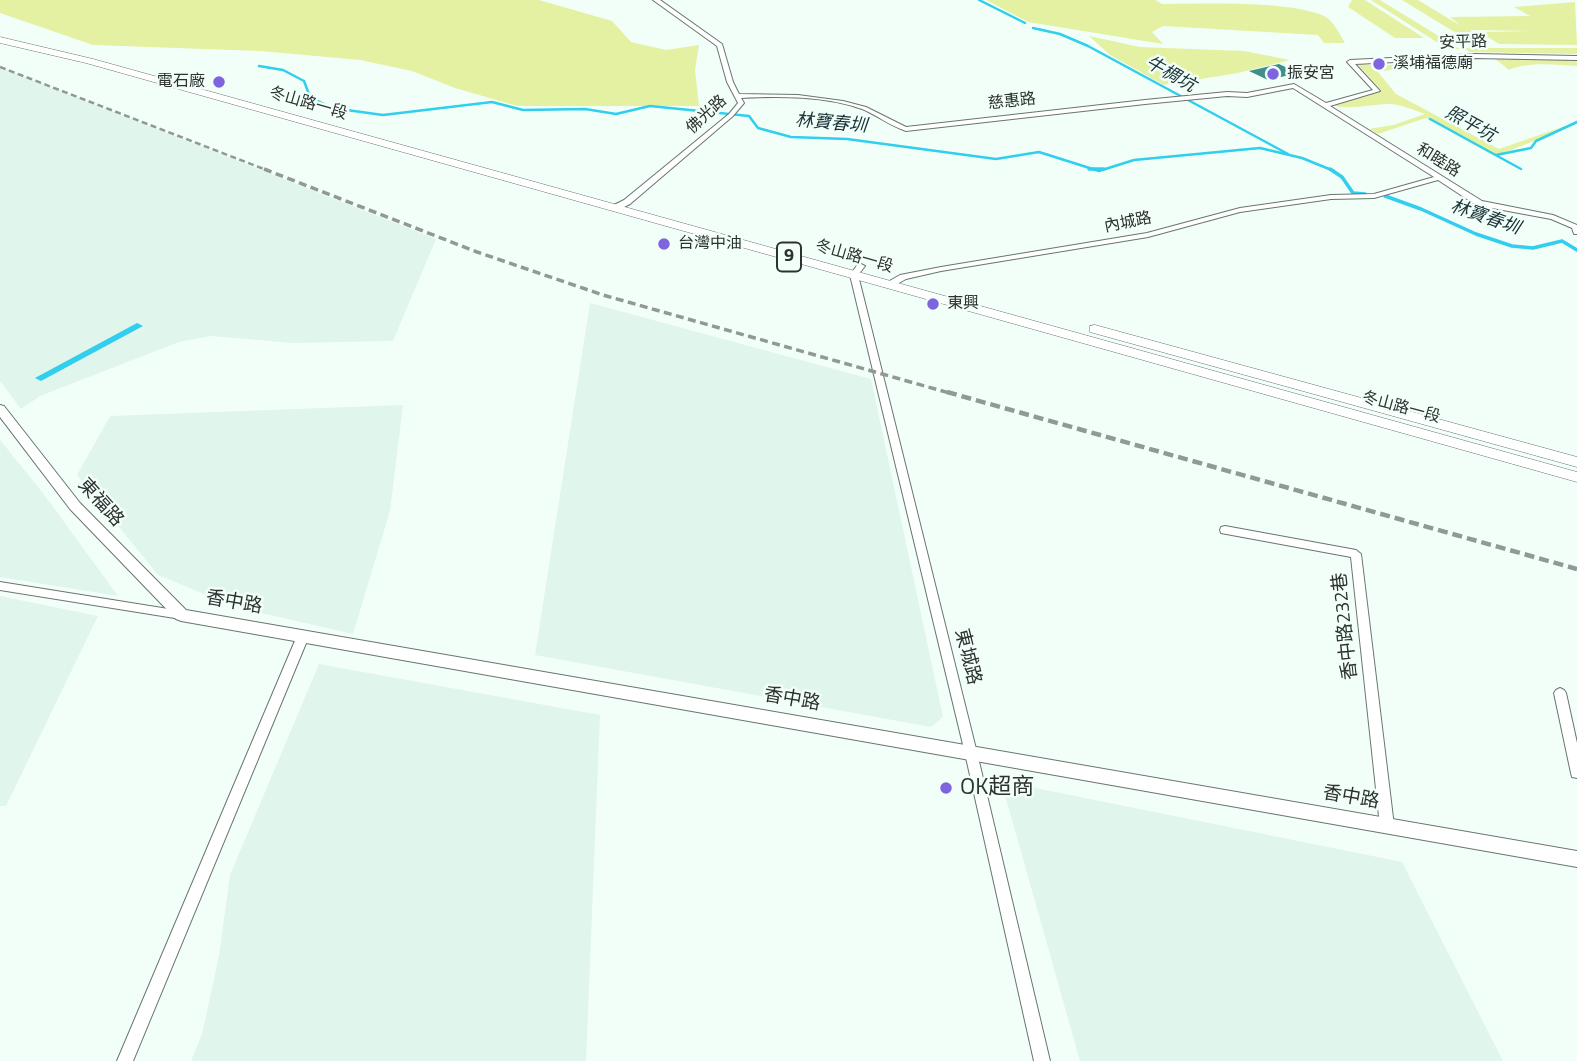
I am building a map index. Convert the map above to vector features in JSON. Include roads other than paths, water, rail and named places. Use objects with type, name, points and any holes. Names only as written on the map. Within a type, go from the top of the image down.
[{"type":"main road","name":"冬山路一段","points":[[0,29],[168,79],[621,205],[858,270],[903,277],[1452,433],[1577,477]]},
{"type":"main road","name":"冬山路一段","points":[[0,40],[168,79]]},
{"type":"main road","name":"冬山路一段","points":[[858,270],[889,285],[1452,433],[1577,462]]},
{"type":"street","name":"佛光路","points":[[621,205],[731,115],[741,103],[730,82],[720,45],[656,0]]},
{"type":"street","name":"安平路","points":[[1326,105],[1377,91],[1350,62],[1474,56],[1577,58]]},
{"type":"street","name":"慈惠路","points":[[738,96],[768,94],[860,106],[889,124],[906,129],[1182,98],[1247,95],[1294,86]]},
{"type":"street","name":"和睦路","points":[[1294,86],[1479,203],[1560,218],[1576,227],[1577,232]]},
{"type":"street","name":"內城路","points":[[889,285],[903,277],[1149,235],[1240,210],[1331,197],[1374,196],[1438,178]]},
{"type":"street","name":"東城路","points":[[858,270],[1042,1061]]},
{"type":"street","name":"東福路","points":[[0,409],[75,506],[181,615]]},
{"type":"street","name":"香中路232巷","points":[[1225,530],[1356,554],[1387,825]]},
{"type":"street","name":"香中路","points":[[0,586],[303,636],[1577,859]]},
{"type":"street","points":[[125,1061],[303,636]]},
{"type":"street","points":[[1560,693],[1577,773]]},
{"type":"water","points":[[137,323],[143,326],[41,381],[35,378]]},
{"type":"waterway","name":"牛椆坑","points":[[979,0],[1025,23]]},
{"type":"waterway","name":"牛椆坑","points":[[1033,28],[1060,34],[1088,46],[1288,154]]},
{"type":"waterway","name":"林寶春圳","points":[[259,66],[283,70],[304,81],[310,97],[332,108],[383,115],[492,102],[523,110],[585,109],[616,114],[650,106],[749,116],[758,128],[791,137],[847,139],[996,159],[1039,152],[1093,169]]},
{"type":"waterway","name":"照平坑","points":[[1430,119],[1521,169]]},
{"type":"waterway","points":[[1496,155],[1531,148],[1536,141],[1577,122]]},
{"type":"waterway","name":"林寶春圳","points":[[1093,169],[1099,171],[1134,160],[1260,148],[1302,158],[1331,170]]},
{"type":"waterway","name":"林寶春圳","points":[[1093,169],[1104,169]]},
{"type":"waterway","name":"林寶春圳","points":[[1331,170],[1342,177],[1353,193],[1365,194]]},
{"type":"waterway","name":"林寶春圳","points":[[1385,196],[1512,246],[1533,248],[1562,241],[1577,250]]},
{"type":"railway","points":[[0,67],[269,171]]},
{"type":"railway","points":[[264,169],[477,252],[603,295],[953,394]]},
{"type":"railway","points":[[947,392],[1577,569]]},
{"type":"place","name":"溪埔福德廟","points":[[1379,64]]},
{"type":"place","name":"振安宮","points":[[1273,74]]},
{"type":"place","name":"電石廠","points":[[219,82]]},
{"type":"place","name":"台灣中油","points":[[664,244]]},
{"type":"place","name":"東興","points":[[933,304]]},
{"type":"place","name":"OK超商","points":[[946,788]]}]
